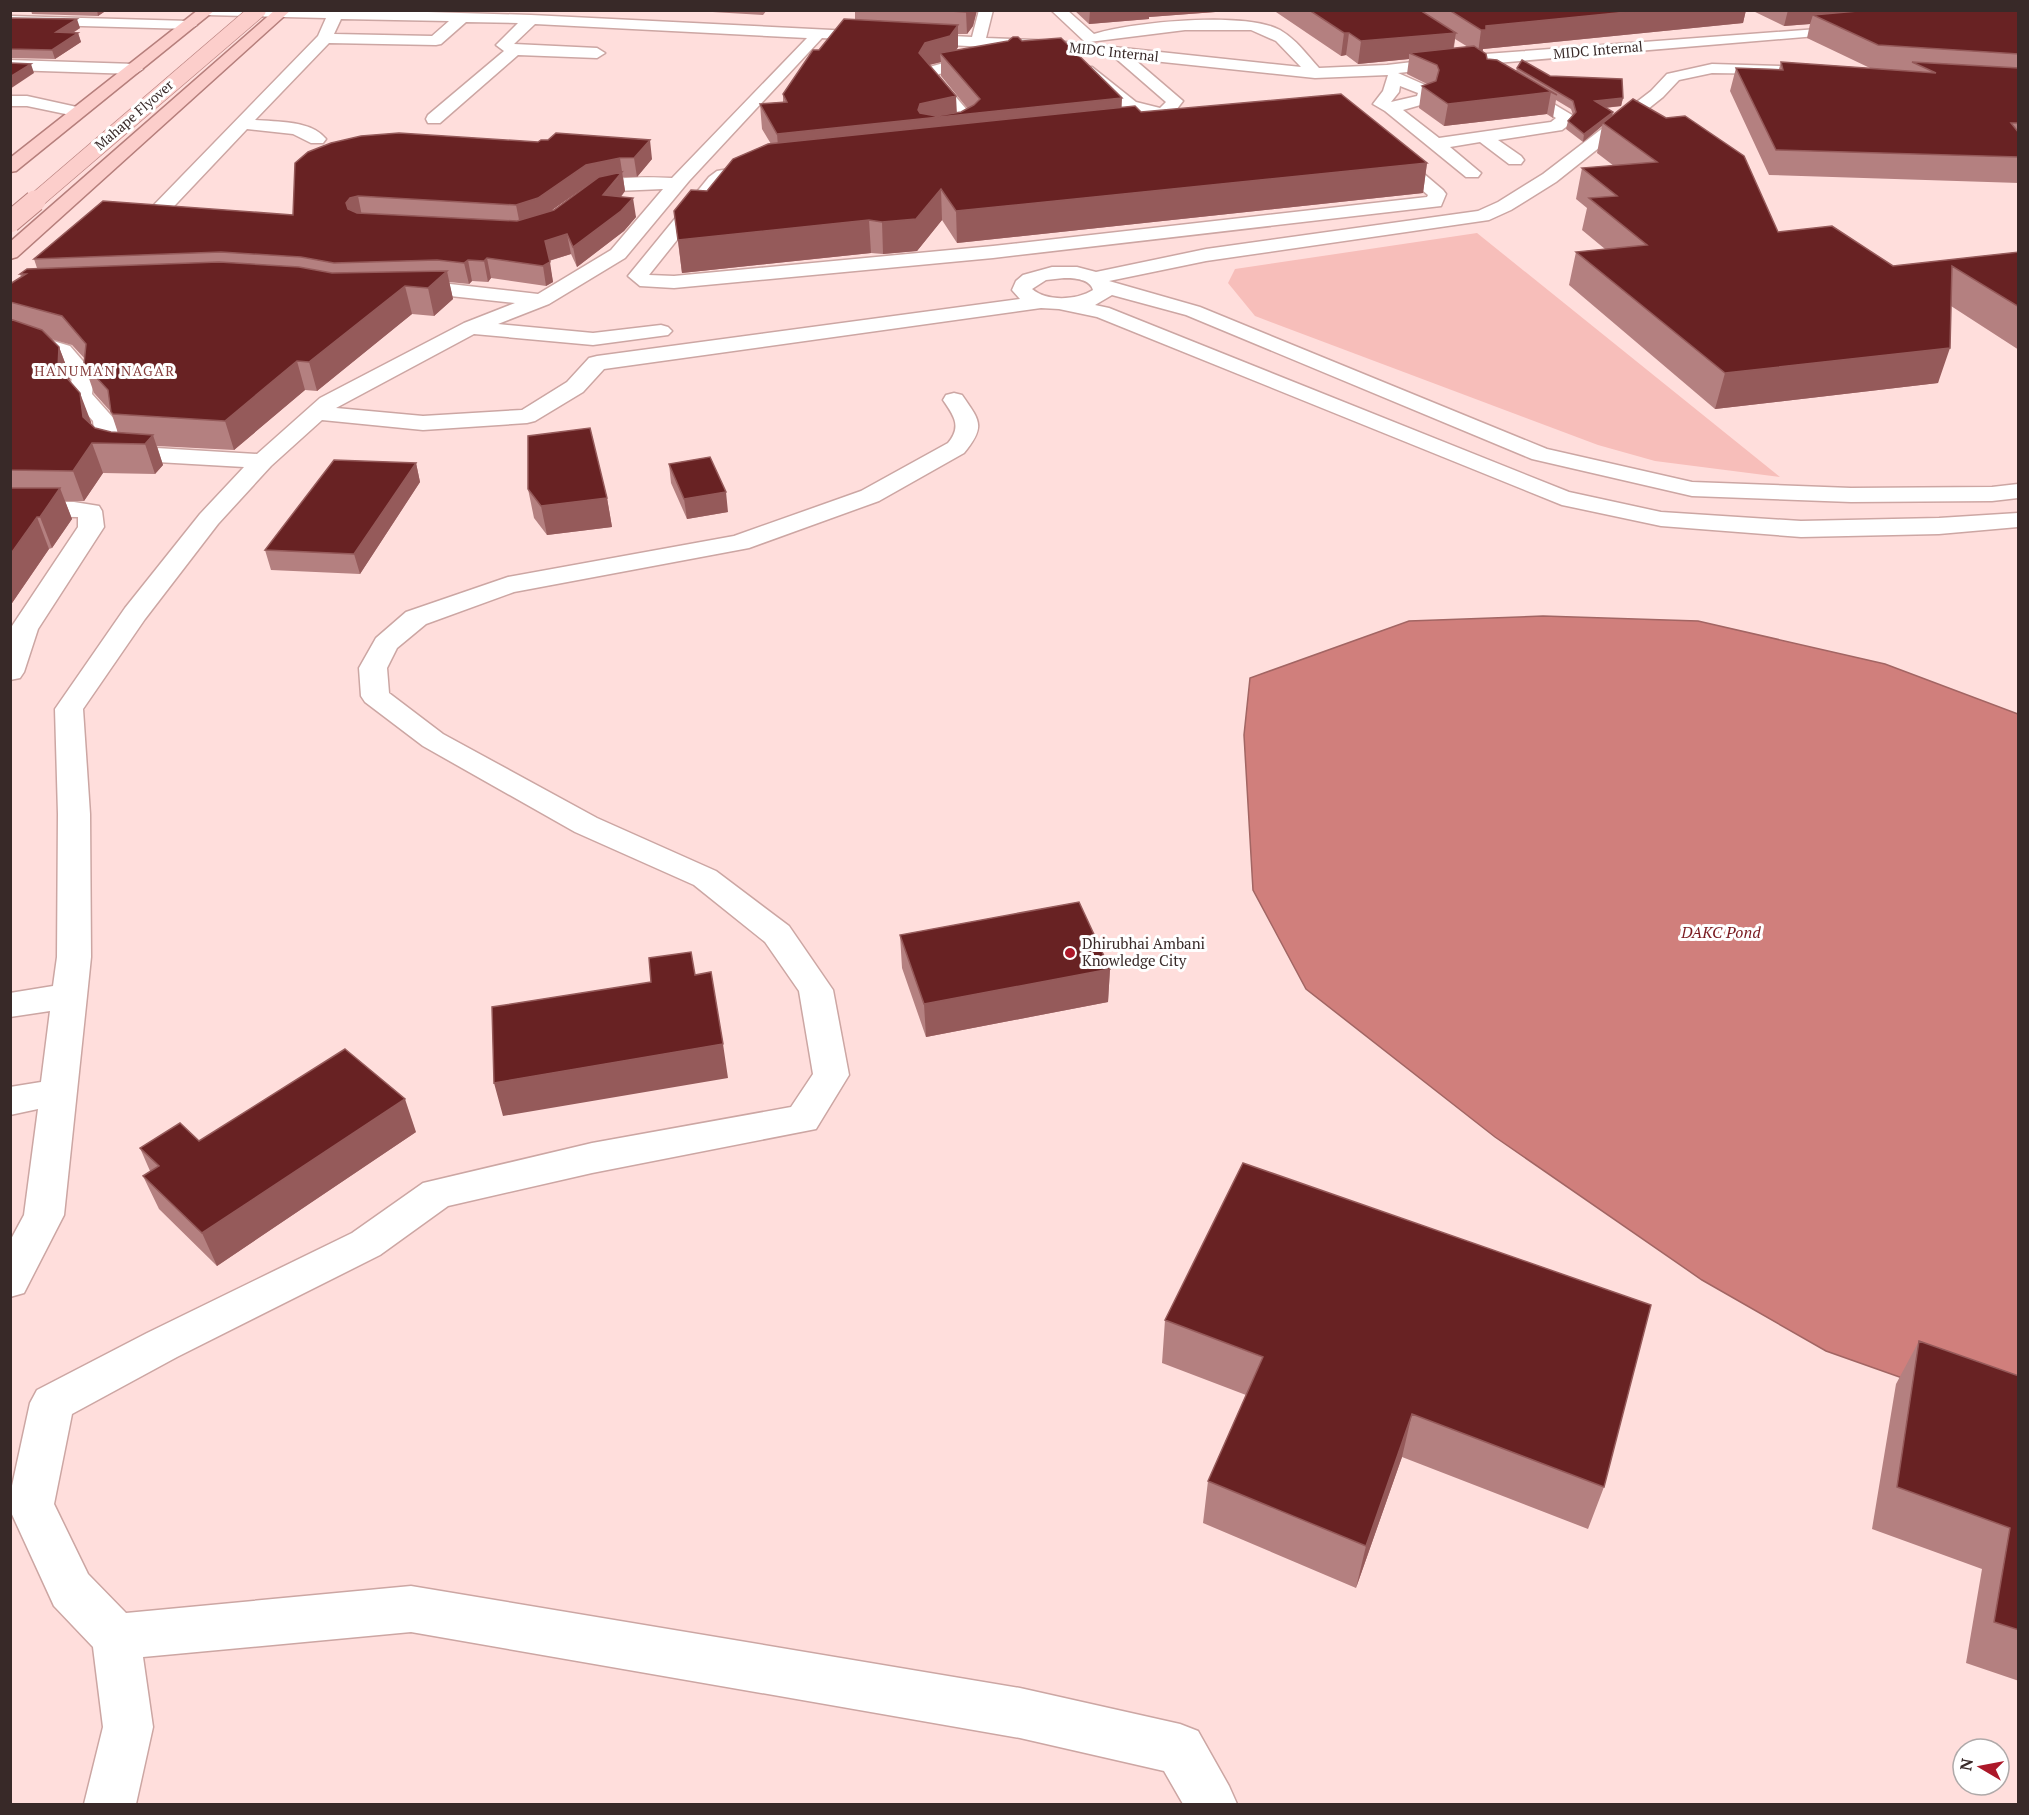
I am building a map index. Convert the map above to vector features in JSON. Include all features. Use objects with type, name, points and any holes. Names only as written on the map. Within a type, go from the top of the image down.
[{"type":"main road","points":[[182,54],[234,10]]},
{"type":"main road","name":"Mahape Flyover","points":[[10,222],[258,10]]},
{"type":"main road","points":[[10,167],[208,11]]},
{"type":"main road","points":[[10,253],[283,11]]},
{"type":"street","points":[[10,18],[20,10]]},
{"type":"street","points":[[663,10],[675,13],[778,17]]},
{"type":"street","points":[[978,42],[986,10]]},
{"type":"street","points":[[1058,10],[1089,38]]},
{"type":"street","name":"MIDC Internal","points":[[208,11],[337,12],[463,17],[523,16],[1057,46],[1315,73],[1390,74],[1472,60],[1869,27]]},
{"type":"street","points":[[154,216],[245,124],[325,38],[337,12]]},
{"type":"street","points":[[523,16],[504,45],[514,50],[597,53]]},
{"type":"street","points":[[325,38],[436,41],[463,17]]},
{"type":"street","points":[[10,18],[190,25]]},
{"type":"street","points":[[1752,20],[1780,35]]},
{"type":"street","points":[[921,133],[955,130],[966,127],[970,123],[930,76],[932,71],[954,65],[1045,54],[1057,46],[1089,38],[1242,23],[1269,30],[1283,39],[1315,73]]},
{"type":"street","points":[[10,1281],[44,1215],[74,957],[74,814],[69,709],[135,614],[209,519],[263,461],[338,397],[471,327],[542,300],[618,254],[676,184],[817,34]]},
{"type":"street","points":[[1799,34],[1823,44],[1854,43]]},
{"type":"street","points":[[70,37],[177,36]]},
{"type":"street","points":[[1057,46],[1130,106],[1168,119],[1193,122]]},
{"type":"street","points":[[1435,144],[1556,126],[1564,120],[1564,115],[1453,48]]},
{"type":"street","points":[[434,120],[514,50]]},
{"type":"street","points":[[1118,52],[1175,101],[1168,119]]},
{"type":"street","points":[[10,65],[131,72]]},
{"type":"street","points":[[1099,283],[1206,255],[1482,216],[1504,208],[1532,190],[1657,94],[1670,78],[1697,71],[1721,69],[1799,71]]},
{"type":"street","points":[[10,75],[131,72]]},
{"type":"street","points":[[1390,74],[1426,91],[1425,99],[1408,105],[1380,106],[1391,92],[1390,74]]},
{"type":"street","points":[[1417,86],[1438,84]]},
{"type":"street","points":[[10,101],[27,101],[80,112]]},
{"type":"street","points":[[1380,106],[1472,173]]},
{"type":"street","points":[[1137,128],[1168,119]]},
{"type":"street","points":[[245,124],[297,129],[317,139]]},
{"type":"street","points":[[1527,130],[1543,142]]},
{"type":"street","points":[[1483,137],[1515,160]]},
{"type":"street","points":[[780,166],[723,175],[715,181],[638,276],[646,282],[674,282],[993,252],[1435,202],[1437,194],[1376,142]]},
{"type":"street","points":[[568,211],[595,190],[609,186],[676,184]]},
{"type":"street","points":[[907,300],[1023,285],[1036,276],[1053,272],[1073,272],[1099,283],[1193,310],[1540,454],[1692,489],[1851,495],[1992,494],[2019,491]]},
{"type":"street","points":[[1066,305],[1089,301],[1102,293],[1099,283]]},
{"type":"street","points":[[1023,285],[1022,290],[1025,295],[1041,302]]},
{"type":"street","points":[[387,292],[441,289],[542,300]]},
{"type":"street","points":[[317,413],[423,423],[527,416],[575,387],[597,363],[1041,302],[1102,312],[1562,498],[1661,519],[1801,529],[1940,526],[2019,520]]},
{"type":"street","points":[[471,327],[593,339],[686,327]]},
{"type":"street","points":[[10,334],[62,351],[83,374],[81,395],[105,422],[107,446],[111,450],[122,453],[263,461]]},
{"type":"street","points":[[593,339],[597,363]]},
{"type":"street","points":[[110,1804],[128,1726],[116,1637],[71,1590],[21,1507],[52,1403],[162,1345],[366,1244],[437,1194],[592,1158],[803,1119],[831,1075],[816,990],[777,934],[705,878],[586,825],[432,740],[375,696],[373,668],[386,644],[416,618],[508,585],[740,543],[870,496],[956,448],[966,436],[968,419],[954,400]]},
{"type":"street","points":[[1755,491],[1801,529]]},
{"type":"street","points":[[10,509],[90,511],[92,527],[17,629],[10,672]]},
{"type":"street","points":[[10,1005],[69,996]]},
{"type":"street","points":[[10,1101],[58,1092]]},
{"type":"street","points":[[116,1637],[411,1609],[1020,1713],[1180,1749],[1211,1804]]},
{"type":"shaded area","points":[[1477,233],[1780,477],[1655,461],[1598,445],[1255,316],[1228,283],[1235,269]]},
{"type":"water","name":"DAKC Pond","points":[[1543,616],[1698,621],[1885,664],[2018,714],[2018,1419],[1826,1351],[1702,1280],[1495,1137],[1306,989],[1253,890],[1244,735],[1250,678],[1409,621]]},
{"type":"building","points":[[933,10],[968,10],[966,12]]},
{"type":"building","points":[[1309,10],[1420,10],[1456,33],[1361,41],[1349,33],[1344,33]]},
{"type":"building","points":[[1449,10],[1647,10],[1486,26],[1486,30],[1481,30]]},
{"type":"building","points":[[1869,10],[2019,10],[2019,54],[1878,45],[1813,15]]},
{"type":"building","points":[[10,18],[77,19],[56,32],[78,33],[52,50],[10,49]]},
{"type":"building","points":[[844,19],[958,25],[950,36],[925,43],[919,53],[956,96],[920,104],[918,110],[920,113],[936,116],[961,112],[980,99],[940,53],[1008,41],[1013,37],[1018,37],[1022,41],[1061,38],[1122,98],[777,134],[760,104],[787,102],[783,94],[813,50],[819,50]]},
{"type":"building","points":[[1474,46],[1486,54],[1487,59],[1497,60],[1557,95],[1551,92],[1448,104],[1422,86],[1436,81],[1439,70],[1437,65],[1409,53]]},
{"type":"building","points":[[1522,60],[1550,76],[1622,79],[1623,98],[1595,101],[1613,112],[1584,134],[1568,121],[1576,112],[1573,101],[1517,68]]},
{"type":"building","points":[[1781,62],[1936,73],[1912,62],[2019,68],[2019,123],[2011,123],[2019,133],[2019,157],[1776,150],[1736,68],[1783,70]]},
{"type":"building","points":[[10,63],[31,64],[10,77]]},
{"type":"building","points":[[1341,94],[1427,163],[956,211],[941,189],[916,219],[882,222],[869,220],[678,240],[674,211],[691,190],[707,191],[733,159],[768,144],[1135,106],[1141,112]]},
{"type":"building","points":[[1633,99],[1666,118],[1685,116],[1744,156],[1778,232],[1832,226],[1893,266],[2019,252],[2019,307],[1952,266],[1950,348],[1725,373],[1576,252],[1647,245],[1589,198],[1617,196],[1582,168],[1657,162],[1603,123]]},
{"type":"building","points":[[399,133],[538,142],[548,140],[556,133],[650,140],[634,158],[620,158],[586,165],[538,198],[516,205],[358,196],[350,198],[346,203],[348,209],[357,213],[517,221],[554,210],[599,177],[622,172],[603,195],[633,198],[621,211],[573,247],[567,234],[545,241],[550,262],[543,266],[487,258],[484,261],[468,260],[464,263],[437,260],[334,263],[301,257],[221,252],[34,259],[103,201],[293,215],[295,163],[308,152],[331,143],[361,136]]},
{"type":"building","points":[[219,262],[299,267],[332,273],[447,271],[428,288],[405,286],[309,362],[297,361],[225,421],[113,414],[108,390],[84,364],[86,344],[62,316],[10,302],[10,284],[26,274],[20,274],[27,269]]},
{"type":"building","points":[[10,319],[42,330],[59,347],[58,368],[80,393],[83,417],[95,428],[111,432],[153,435],[145,444],[92,443],[73,471],[10,470]]},
{"type":"building","points":[[590,428],[607,498],[541,506],[528,489],[528,436]]},
{"type":"building","points":[[710,457],[726,492],[684,499],[669,464]]},
{"type":"building","points":[[334,460],[416,463],[354,554],[265,550]]},
{"type":"building","points":[[10,488],[60,488],[10,555]]},
{"type":"building","points":[[1079,902],[1110,969],[924,1004],[900,935]]},
{"type":"building","points":[[691,952],[695,975],[711,972],[723,1044],[494,1083],[492,1007],[651,982],[649,958]]},
{"type":"building","points":[[345,1049],[405,1099],[202,1233],[143,1176],[159,1166],[140,1148],[180,1123],[199,1141]]},
{"type":"building","points":[[1243,1163],[1651,1305],[1604,1487],[1412,1414],[1366,1546],[1208,1481],[1263,1357],[1165,1320]]},
{"type":"building","points":[[1919,1341],[2019,1376],[2019,1630],[1994,1622],[2010,1528],[1897,1487]]},
{"type":"place","name":"Dhirubhai Ambani Knowledge City","points":[[1070,953]]},
{"type":"district","name":"HANUMAN NAGAR","points":[[105,371]]}]
